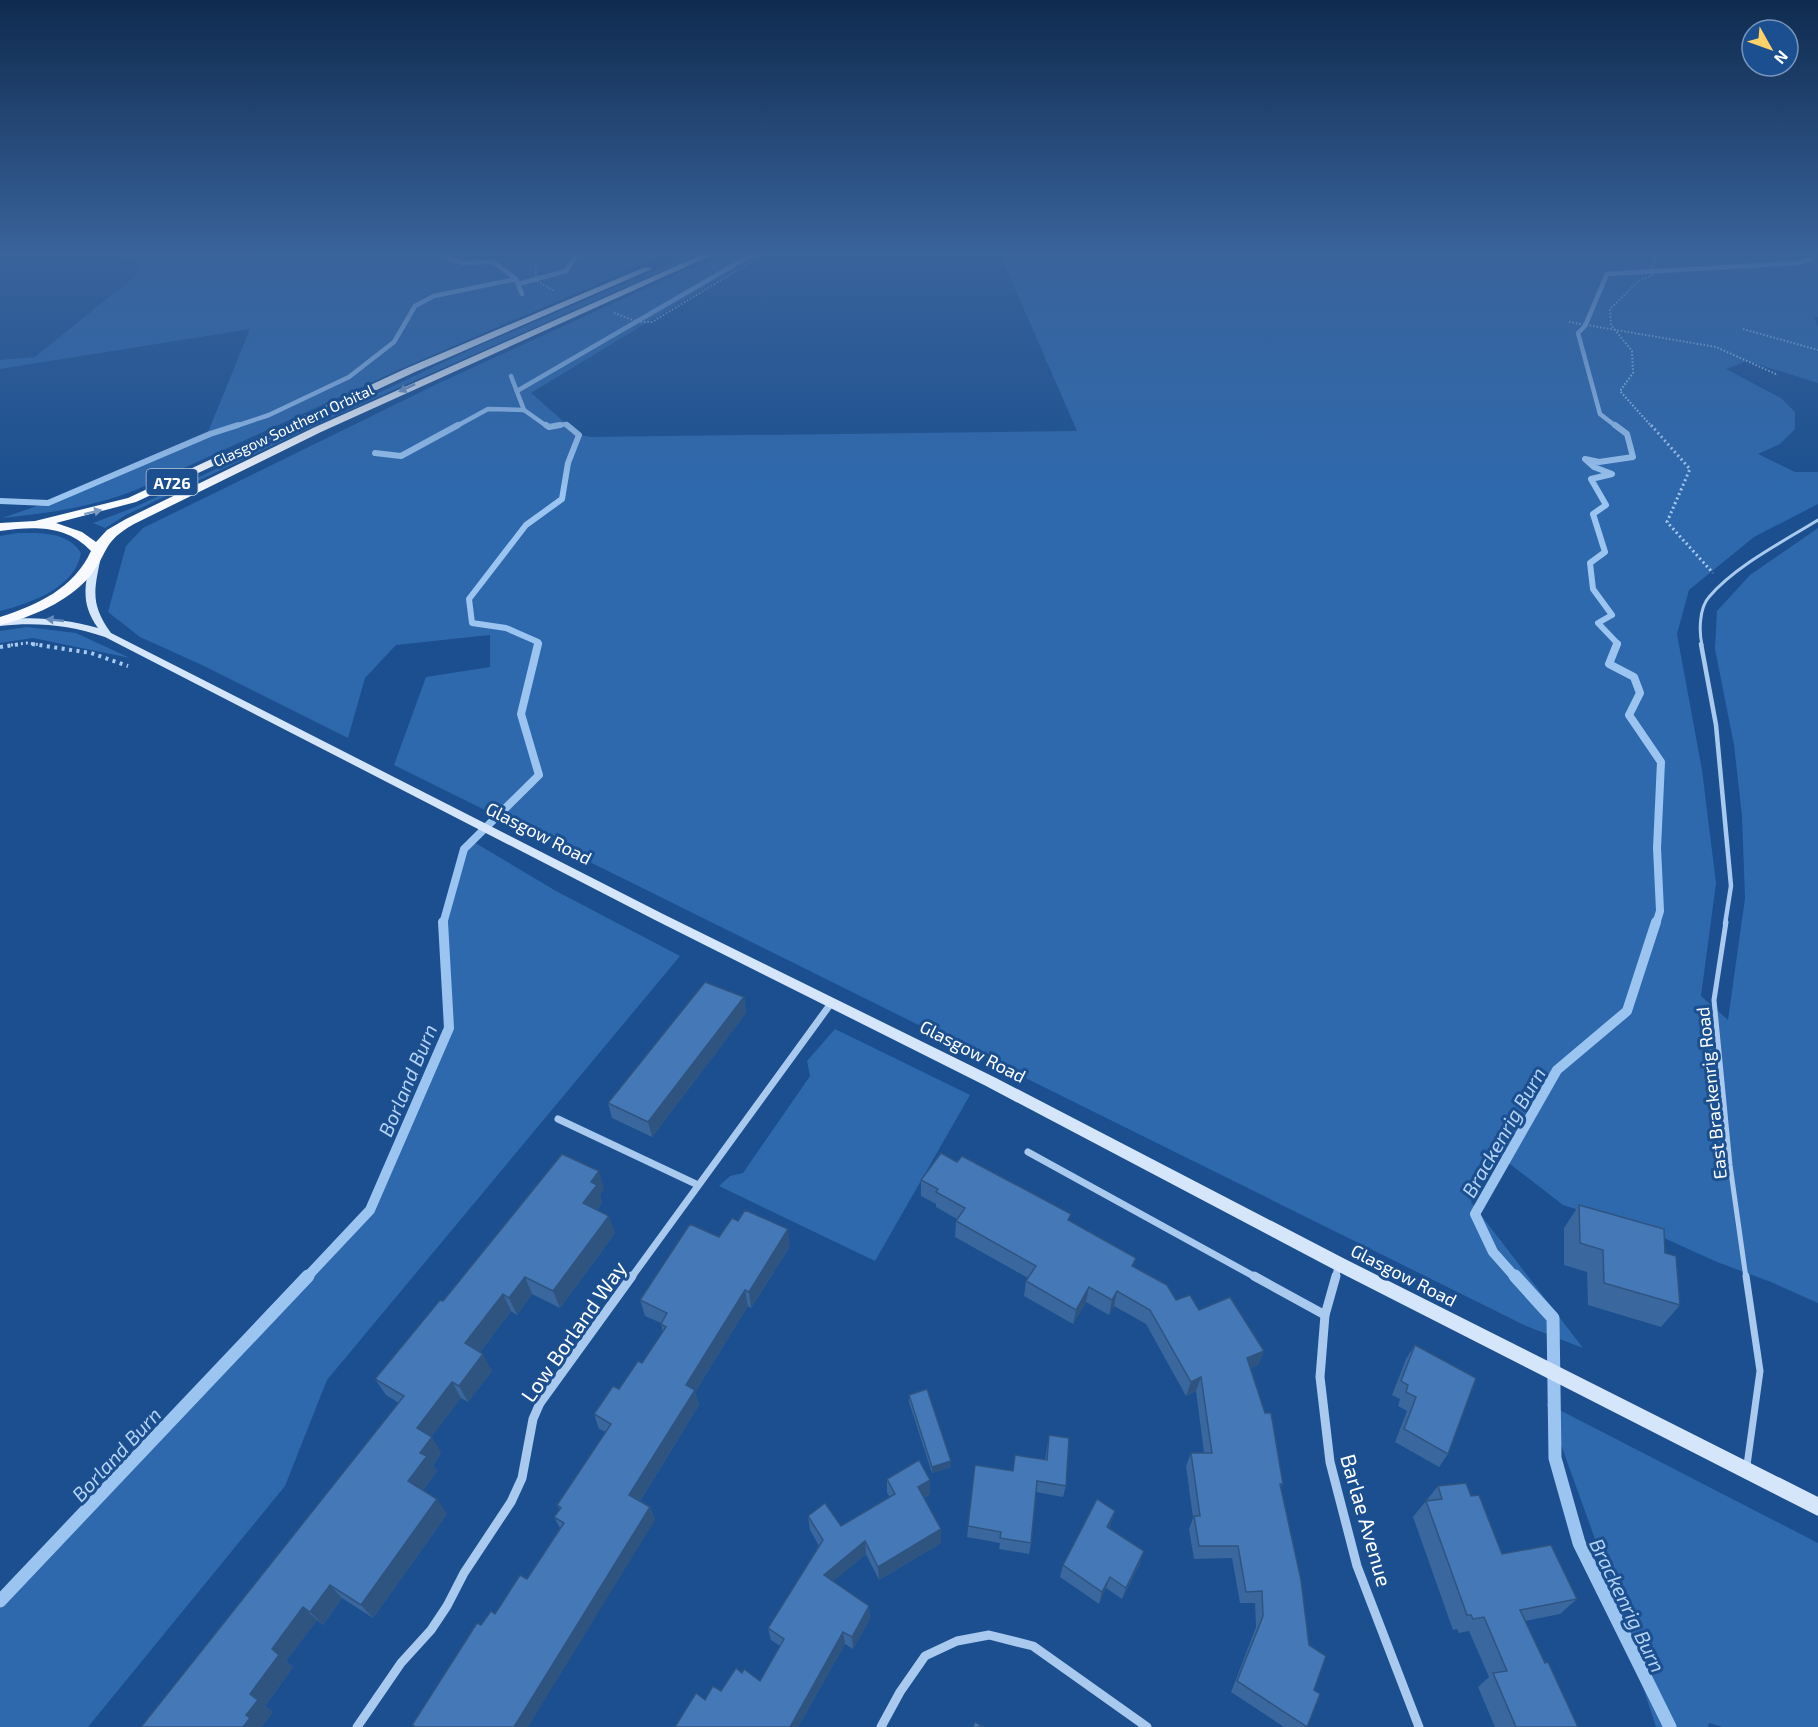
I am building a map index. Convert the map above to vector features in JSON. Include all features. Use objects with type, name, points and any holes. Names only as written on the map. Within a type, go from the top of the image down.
[{"type":"highway","name":"Glasgow Southern Orbital","points":[[36,524],[132,500],[411,370],[493,335]]},
{"type":"highway","name":"Glasgow Southern Orbital","points":[[97,554],[107,538],[127,523],[317,430],[530,335]]},
{"type":"highway","name":"A726","points":[[0,527],[36,524],[61,527],[90,541],[97,554],[84,575],[61,594],[0,622]]},
{"type":"main road","name":"Glasgow Road","points":[[97,554],[89,597],[90,606],[93,617],[108,635]]},
{"type":"main road","name":"Glasgow Road","points":[[0,622],[58,620],[75,623],[108,635],[503,837],[833,1002],[1339,1264],[1818,1507]]},
{"type":"street","name":"Low Borland Way","points":[[357,1727],[401,1664],[436,1622],[464,1573],[511,1502],[522,1478],[533,1419],[540,1403],[833,1002]]},
{"type":"street","points":[[558,1119],[698,1185]]},
{"type":"street","points":[[1028,1152],[1325,1315]]},
{"type":"street","name":"Barlae Avenue","points":[[1339,1264],[1325,1315],[1320,1377],[1330,1462],[1357,1566],[1419,1727]]},
{"type":"street","points":[[881,1727],[900,1692],[925,1656],[957,1641],[989,1635],[1033,1646],[1147,1727]]},
{"type":"lane","name":"East Brackenrig Road","points":[[1747,1471],[1760,1371],[1730,1165],[1714,999],[1731,886],[1716,725],[1699,630],[1707,598],[1747,564],[1818,520]]},
{"type":"path","points":[[1619,335],[1632,351],[1633,373],[1620,391],[1690,469],[1667,522],[1723,584]]},
{"type":"path","points":[[1642,335],[1716,347],[1778,375]]},
{"type":"path","points":[[1763,335],[1818,350]]},
{"type":"path","points":[[0,647],[27,643],[91,653],[135,669]]},
{"type":"shaded area","points":[[63,335],[215,335],[0,369],[0,360],[35,357]]},
{"type":"shaded area","points":[[248,335],[480,335],[138,489],[71,508],[2,518],[34,507],[208,432]]},
{"type":"shaded area","points":[[505,335],[519,335],[330,418],[126,515],[105,528],[93,523],[135,507]]},
{"type":"shaded area","points":[[545,335],[627,335],[531,393],[579,435],[591,437],[1077,431],[1035,335],[1818,335],[1818,383],[1747,361],[1726,369],[1781,398],[1795,412],[1795,429],[1780,444],[1758,454],[1795,472],[1818,472],[1818,504],[1754,537],[1689,590],[1677,634],[1702,770],[1716,883],[1701,996],[1728,1020],[1745,898],[1742,816],[1734,745],[1715,649],[1717,611],[1750,575],[1818,528],[1818,1303],[1653,1233],[1563,1205],[1497,1154],[1471,1202],[1583,1348],[1526,1326],[394,765],[426,677],[490,667],[490,635],[396,645],[365,678],[348,738],[202,665],[140,637],[108,612],[126,546],[143,528],[439,383]]},
{"type":"shaded area","points":[[17,533],[61,537],[81,553],[77,565],[61,585],[38,598],[0,611],[0,536]]},
{"type":"shaded area","points":[[27,627],[76,633],[130,658],[33,638],[0,643],[0,631]]},
{"type":"shaded area","points":[[472,841],[556,891],[680,956],[327,1380],[285,1486],[88,1727],[0,1727],[0,1601],[370,1210],[449,1028],[443,921],[464,849]]},
{"type":"shaded area","points":[[835,1029],[970,1095],[875,1261],[719,1186],[730,1176],[743,1173],[810,1076],[807,1061]]},
{"type":"shaded area","points":[[1546,1403],[1818,1543],[1818,1727],[1722,1727],[1709,1723],[1708,1727],[1656,1727],[1595,1539]]},
{"type":"building","points":[[705,982],[744,997],[648,1122],[608,1103]]},
{"type":"building","points":[[941,1153],[957,1162],[962,1156],[1071,1214],[1068,1220],[1136,1258],[1132,1266],[1167,1285],[1176,1300],[1190,1295],[1199,1310],[1230,1297],[1264,1351],[1247,1358],[1265,1413],[1271,1413],[1283,1484],[1280,1484],[1301,1580],[1309,1645],[1326,1656],[1314,1690],[1320,1694],[1307,1727],[1237,1681],[1263,1616],[1262,1591],[1246,1592],[1238,1546],[1199,1546],[1194,1516],[1200,1516],[1191,1453],[1212,1453],[1201,1377],[1191,1382],[1150,1310],[1117,1291],[1112,1300],[1089,1287],[1076,1310],[1026,1281],[1036,1266],[956,1221],[965,1208],[936,1192],[938,1189],[921,1180]]},
{"type":"building","points":[[562,1154],[599,1171],[591,1182],[597,1185],[583,1203],[609,1216],[553,1291],[525,1277],[509,1298],[503,1294],[465,1343],[483,1354],[459,1386],[452,1382],[417,1428],[432,1437],[420,1453],[427,1456],[408,1481],[437,1499],[361,1605],[330,1585],[310,1612],[303,1607],[272,1649],[279,1655],[250,1694],[258,1700],[246,1715],[250,1718],[243,1727],[141,1727],[404,1396],[375,1379],[440,1300],[443,1301]]},
{"type":"building","points":[[1579,1205],[1664,1229],[1665,1253],[1676,1256],[1680,1305],[1604,1283],[1603,1250],[1580,1243]]},
{"type":"building","points":[[745,1210],[788,1229],[749,1292],[745,1290],[686,1385],[695,1390],[629,1495],[650,1507],[514,1727],[413,1727],[412,1725],[477,1623],[481,1625],[491,1611],[495,1614],[520,1575],[527,1579],[564,1523],[554,1517],[561,1508],[557,1505],[611,1424],[594,1414],[613,1386],[619,1389],[638,1361],[642,1363],[666,1327],[661,1324],[667,1313],[640,1300],[690,1224],[719,1237],[732,1218],[738,1221]]},
{"type":"building","points":[[1415,1345],[1476,1378],[1448,1454],[1404,1429],[1416,1397],[1406,1392],[1408,1385],[1401,1381]]},
{"type":"building","points":[[927,1389],[951,1461],[932,1467],[909,1395]]},
{"type":"building","points":[[1049,1435],[1069,1438],[1066,1486],[1037,1481],[1031,1543],[1000,1538],[1001,1532],[968,1526],[975,1465],[1013,1471],[1015,1455],[1047,1460]]},
{"type":"building","points":[[919,1460],[930,1480],[918,1487],[941,1529],[878,1567],[865,1541],[824,1575],[869,1606],[852,1637],[843,1632],[790,1727],[675,1727],[696,1693],[705,1700],[713,1686],[721,1691],[736,1668],[742,1673],[744,1669],[760,1681],[784,1639],[768,1628],[823,1540],[808,1516],[825,1503],[841,1526],[895,1494],[887,1479]]},
{"type":"building","points":[[1466,1483],[1471,1496],[1479,1495],[1502,1554],[1551,1545],[1577,1599],[1520,1610],[1545,1663],[1548,1662],[1578,1727],[1516,1727],[1493,1673],[1507,1671],[1484,1617],[1473,1619],[1471,1615],[1467,1615],[1426,1501],[1442,1499],[1438,1486]]},
{"type":"building","points":[[1097,1499],[1115,1511],[1107,1527],[1144,1551],[1126,1588],[1110,1577],[1102,1592],[1063,1565]]},
{"type":"building","points":[[975,1722],[983,1727],[973,1727]]},
{"type":"waterway","points":[[233,427],[269,415],[349,377],[394,342],[398,335]]},
{"type":"waterway","points":[[517,391],[614,335]]},
{"type":"waterway","name":"Brackenrig Burn","points":[[1578,335],[1600,414],[1617,427]]},
{"type":"waterway","name":"Borland Burn","points":[[511,376],[524,410]]},
{"type":"waterway","points":[[455,427],[488,409],[524,410]]},
{"type":"waterway","name":"Borland Burn","points":[[524,410],[548,427]]},
{"type":"waterway","points":[[0,501],[48,503],[210,434],[238,425]]},
{"type":"waterway","points":[[375,453],[401,456],[458,425]]},
{"type":"waterway","name":"Borland Burn","points":[[546,425],[549,427],[560,425]]},
{"type":"waterway","name":"Borland Burn","points":[[537,645],[538,642],[506,628],[472,623],[469,599],[526,525],[562,499],[568,463],[579,435],[567,425]]},
{"type":"waterway","name":"Borland Burn","points":[[551,427],[567,425]]},
{"type":"waterway","name":"Brackenrig Burn","points":[[1615,425],[1627,434],[1633,457],[1599,462],[1585,459],[1594,467],[1612,474],[1591,479],[1606,505],[1593,514],[1605,552],[1590,563],[1593,589],[1612,615],[1598,623],[1617,643],[1616,645]]},
{"type":"waterway","name":"Borland Burn","points":[[443,924],[464,849],[539,775],[521,714],[538,644]]},
{"type":"waterway","name":"Brackenrig Burn","points":[[1617,644],[1609,664],[1634,677],[1640,693],[1629,715],[1661,762],[1657,848],[1660,911],[1656,924]]},
{"type":"waterway","name":"Brackenrig Burn","points":[[1516,1278],[1493,1252],[1475,1214],[1557,1070],[1627,1011],[1656,922]]},
{"type":"waterway","name":"Borland Burn","points":[[306,1278],[370,1210],[449,1028],[443,924]]},
{"type":"waterway","name":"Borland Burn","points":[[0,1601],[308,1276]]},
{"type":"waterway","name":"Brackenrig Burn","points":[[1515,1276],[1553,1318],[1555,1458],[1579,1543],[1670,1727]]}]
